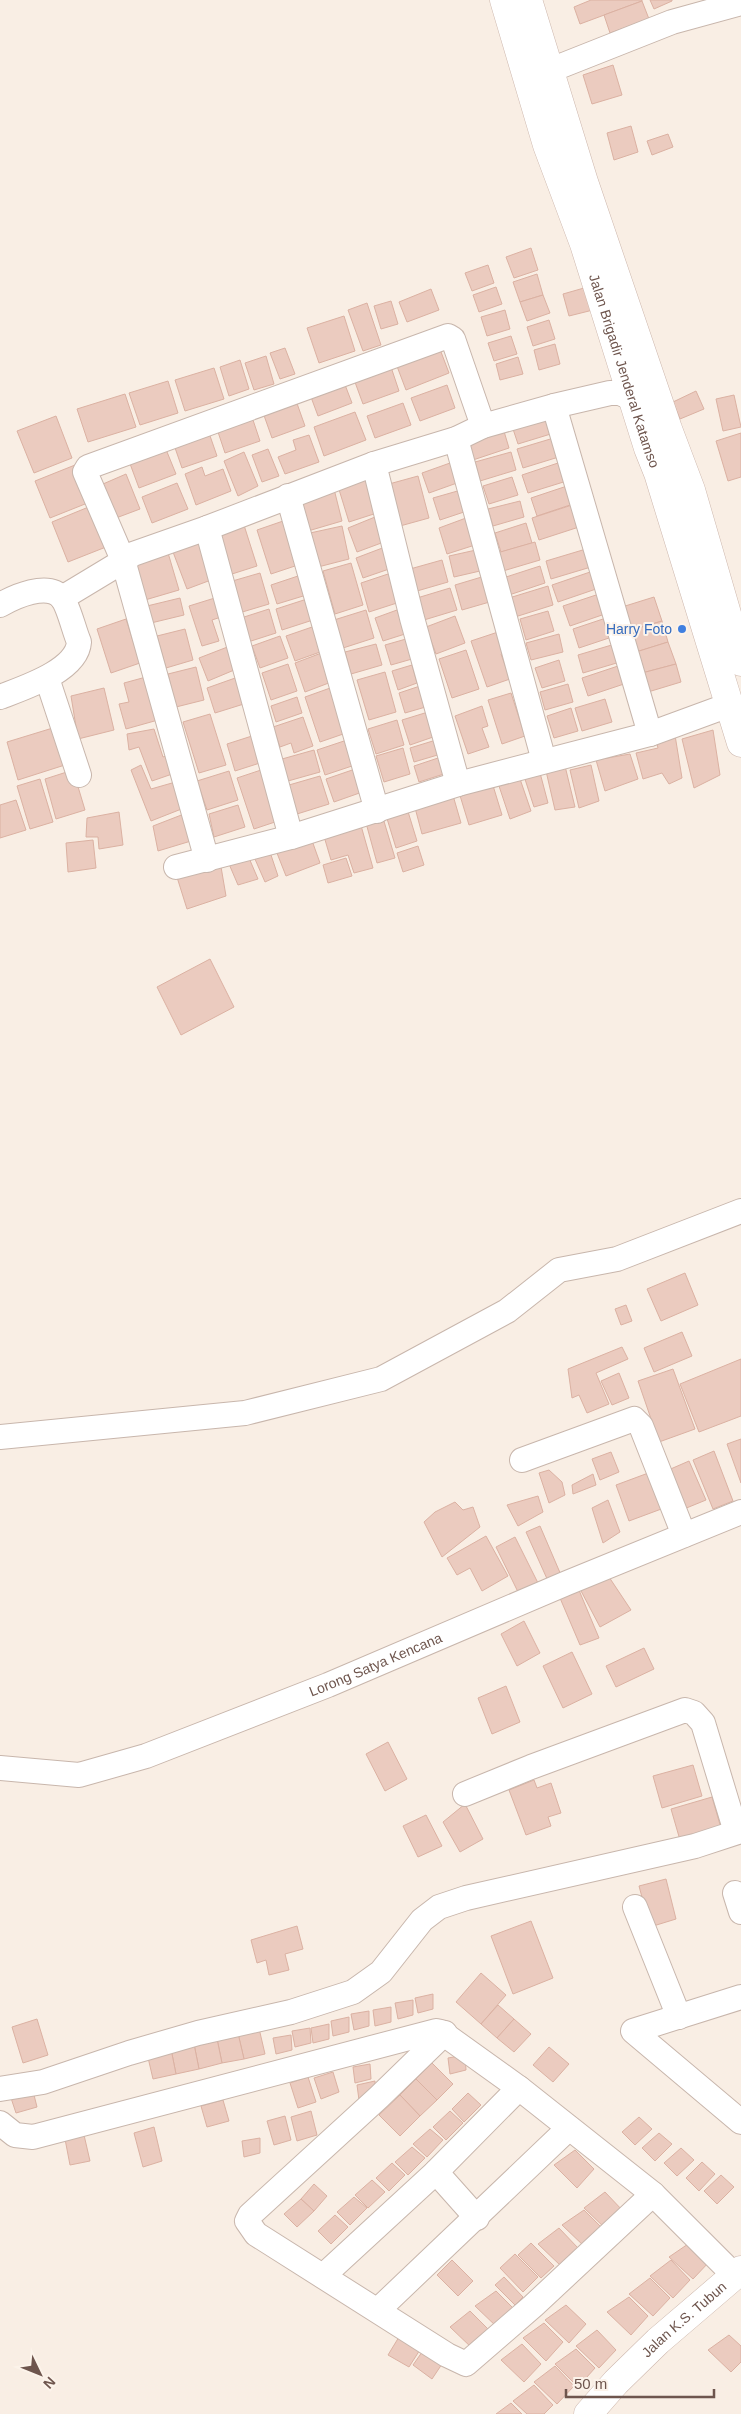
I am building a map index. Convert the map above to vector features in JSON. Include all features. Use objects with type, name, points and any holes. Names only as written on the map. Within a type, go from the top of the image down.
[{"type":"main road","name":"Jalan Brigadir Jenderal Katamso","points":[[519,10],[538,76],[691,490],[729,705],[741,743]]},
{"type":"main road","name":"Jalan Brigadir Jenderal Katamso","points":[[538,76],[547,145],[584,244],[658,473],[714,615],[741,662]]},
{"type":"main road","name":"Jalan K.S. Tubun","points":[[588,2414],[616,2382],[658,2341],[737,2272]]},
{"type":"street","points":[[538,76],[672,22],[741,3]]},
{"type":"street","points":[[207,860],[123,560],[86,472],[88,467],[94,463],[448,336],[453,339],[483,426]]},
{"type":"street","points":[[62,598],[133,554],[207,528],[374,464],[456,439],[483,426],[610,392],[620,393],[633,399]]},
{"type":"street","points":[[554,406],[650,734]]},
{"type":"street","points":[[456,439],[544,761]]},
{"type":"street","points":[[374,464],[412,618],[458,784]]},
{"type":"street","points":[[288,496],[377,811]]},
{"type":"street","points":[[207,528],[291,837]]},
{"type":"street","points":[[0,606],[26,592],[54,593],[62,598],[78,642],[78,648],[73,657],[48,678],[0,697]]},
{"type":"street","points":[[48,678],[79,775]]},
{"type":"street","points":[[176,867],[291,837],[458,784],[650,734],[729,705]]},
{"type":"street","points":[[0,1437],[245,1413],[381,1379],[507,1311],[559,1270],[618,1259],[741,1212]]},
{"type":"street","points":[[522,1460],[634,1419],[641,1426],[684,1535]]},
{"type":"street","name":"Lorong Satya Kencana","points":[[0,1768],[79,1775],[146,1756],[328,1685],[741,1512]]},
{"type":"street","points":[[2,2086],[43,2082],[138,2050],[198,2033],[291,2012],[353,1992],[381,1972],[415,1926],[439,1907],[466,1898],[695,1846],[739,1832],[703,1723],[694,1713],[685,1710],[531,1767],[465,1794]]},
{"type":"street","points":[[636,1907],[679,2017]]},
{"type":"street","points":[[741,1996],[633,2031],[741,2122]]},
{"type":"street","points":[[0,2123],[15,2135],[33,2137],[436,2031],[445,2033],[520,2088],[653,2194],[737,2272]]},
{"type":"street","points":[[445,2033],[380,2097],[250,2215],[247,2221],[256,2234],[378,2310],[447,2356],[466,2364],[533,2306],[653,2194]]},
{"type":"street","points":[[323,2276],[436,2172],[520,2088]]},
{"type":"street","points":[[378,2310],[477,2218],[569,2128]]},
{"type":"street","points":[[436,2172],[477,2218]]},
{"type":"building","points":[[591,0],[642,1],[580,24],[574,7]]},
{"type":"building","points":[[650,0],[672,0],[672,1],[654,9]]},
{"type":"building","points":[[642,1],[649,19],[610,33],[604,15]]},
{"type":"building","points":[[613,65],[622,95],[592,104],[583,75]]},
{"type":"building","points":[[631,126],[638,152],[614,160],[607,133]]},
{"type":"building","points":[[668,134],[673,147],[652,155],[647,141]]},
{"type":"building","points":[[531,248],[538,270],[514,278],[506,257]]},
{"type":"building","points":[[488,265],[494,283],[472,291],[465,273]]},
{"type":"building","points":[[537,274],[543,295],[520,302],[513,282]]},
{"type":"building","points":[[591,286],[597,309],[569,316],[563,294]]},
{"type":"building","points":[[496,287],[502,304],[479,312],[473,295]]},
{"type":"building","points":[[431,289],[439,310],[407,322],[399,302]]},
{"type":"building","points":[[543,295],[550,313],[527,321],[520,302]]},
{"type":"building","points":[[391,301],[398,324],[381,329],[374,306]]},
{"type":"building","points":[[367,303],[381,345],[363,351],[348,310]]},
{"type":"building","points":[[505,310],[510,329],[487,336],[481,317]]},
{"type":"building","points":[[344,316],[355,351],[319,363],[307,328]]},
{"type":"building","points":[[549,320],[555,339],[533,346],[527,327]]},
{"type":"building","points":[[511,336],[517,354],[494,361],[488,343]]},
{"type":"building","points":[[438,344],[449,373],[406,390],[395,361]]},
{"type":"building","points":[[555,344],[560,364],[539,370],[534,350]]},
{"type":"building","points":[[285,348],[295,374],[280,379],[270,353]]},
{"type":"building","points":[[266,356],[274,384],[254,390],[245,363]]},
{"type":"building","points":[[518,357],[523,374],[500,380],[496,364]]},
{"type":"building","points":[[240,360],[249,389],[229,396],[220,367]]},
{"type":"building","points":[[389,361],[399,391],[363,404],[352,374]]},
{"type":"building","points":[[214,368],[224,399],[185,411],[175,380]]},
{"type":"building","points":[[342,377],[352,403],[318,416],[308,389]]},
{"type":"building","points":[[168,381],[178,413],[140,425],[129,393]]},
{"type":"building","points":[[447,385],[455,408],[420,421],[411,398]]},
{"type":"building","points":[[696,391],[704,409],[680,419],[673,402]]},
{"type":"building","points":[[125,394],[136,427],[88,442],[77,409]]},
{"type":"building","points":[[294,395],[305,426],[272,438],[261,407]]},
{"type":"building","points":[[734,395],[741,427],[723,431],[716,399]]},
{"type":"building","points":[[403,403],[411,425],[375,438],[367,416]]},
{"type":"building","points":[[355,412],[366,440],[324,456],[314,427]]},
{"type":"building","points":[[251,414],[260,441],[225,453],[216,426]]},
{"type":"building","points":[[56,416],[72,458],[34,473],[17,431]]},
{"type":"building","points":[[549,418],[554,433],[518,444],[513,429]]},
{"type":"building","points":[[503,428],[509,448],[473,460],[467,441]]},
{"type":"building","points":[[208,430],[217,456],[182,468],[173,442]]},
{"type":"building","points":[[741,433],[741,477],[728,481],[716,441]]},
{"type":"building","points":[[309,435],[319,462],[285,474],[278,457],[296,450],[293,440]]},
{"type":"building","points":[[557,437],[562,456],[523,468],[517,449]]},
{"type":"building","points":[[165,447],[176,474],[139,488],[129,461]]},
{"type":"building","points":[[268,449],[279,476],[262,482],[252,455]]},
{"type":"building","points":[[244,452],[258,486],[238,496],[224,461]]},
{"type":"building","points":[[511,452],[516,470],[480,481],[475,462]]},
{"type":"building","points":[[564,461],[570,480],[528,493],[522,475]]},
{"type":"building","points":[[450,463],[457,483],[429,493],[422,473]]},
{"type":"building","points":[[75,465],[90,502],[50,518],[35,481]]},
{"type":"building","points":[[202,467],[205,476],[223,469],[231,491],[196,505],[185,474]]},
{"type":"building","points":[[126,474],[140,509],[116,518],[103,484]]},
{"type":"building","points":[[368,474],[380,512],[349,522],[337,483]]},
{"type":"building","points":[[418,476],[429,518],[400,526],[389,484]]},
{"type":"building","points":[[512,477],[518,495],[489,504],[483,486]]},
{"type":"building","points":[[177,483],[188,509],[152,523],[142,497]]},
{"type":"building","points":[[570,485],[576,503],[537,516],[531,498]]},
{"type":"building","points":[[334,489],[342,521],[308,531],[299,498]]},
{"type":"building","points":[[461,490],[467,511],[440,520],[433,498]]},
{"type":"building","points":[[520,501],[524,517],[493,526],[488,509]]},
{"type":"building","points":[[572,505],[579,527],[539,540],[532,518]]},
{"type":"building","points":[[91,506],[106,547],[68,562],[52,522]]},
{"type":"building","points":[[375,517],[384,542],[357,552],[348,528]]},
{"type":"building","points":[[466,518],[475,545],[447,554],[439,528]]},
{"type":"building","points":[[286,520],[301,564],[271,574],[257,530]]},
{"type":"building","points":[[243,522],[257,566],[232,574],[218,530]]},
{"type":"building","points":[[526,523],[532,543],[501,552],[495,533]]},
{"type":"building","points":[[342,526],[349,559],[318,567],[310,533]]},
{"type":"building","points":[[202,532],[219,577],[187,589],[170,544]]},
{"type":"building","points":[[535,542],[540,560],[503,571],[497,553]]},
{"type":"building","points":[[166,546],[179,590],[145,600],[132,556]]},
{"type":"building","points":[[385,547],[392,568],[363,578],[356,558]]},
{"type":"building","points":[[586,549],[591,567],[551,579],[546,561]]},
{"type":"building","points":[[476,550],[480,571],[454,577],[449,556]]},
{"type":"building","points":[[442,560],[448,582],[417,591],[410,569]]},
{"type":"building","points":[[351,563],[363,605],[335,614],[323,571]]},
{"type":"building","points":[[540,566],[545,583],[509,595],[503,578]]},
{"type":"building","points":[[593,571],[599,588],[558,602],[552,585]]},
{"type":"building","points":[[260,573],[269,604],[239,613],[229,582]]},
{"type":"building","points":[[307,573],[313,593],[277,604],[271,585]]},
{"type":"building","points":[[391,573],[400,602],[369,612],[361,583]]},
{"type":"building","points":[[485,576],[493,601],[462,610],[455,585]]},
{"type":"building","points":[[548,586],[553,605],[515,617],[509,598]]},
{"type":"building","points":[[450,588],[457,610],[424,620],[417,598]]},
{"type":"building","points":[[599,594],[605,614],[570,626],[563,606]]},
{"type":"building","points":[[218,597],[224,616],[212,620],[219,641],[202,646],[189,606]]},
{"type":"building","points":[[654,597],[662,621],[629,631],[622,607]]},
{"type":"building","points":[[180,598],[184,615],[151,623],[147,606]]},
{"type":"building","points":[[310,598],[316,619],[282,630],[276,609]]},
{"type":"building","points":[[269,609],[276,633],[248,642],[241,618]]},
{"type":"building","points":[[366,610],[374,638],[343,648],[334,620]]},
{"type":"building","points":[[397,610],[405,634],[383,641],[375,618]]},
{"type":"building","points":[[548,611],[554,631],[526,640],[520,619]]},
{"type":"building","points":[[455,616],[465,643],[436,654],[426,627]]},
{"type":"building","points":[[606,618],[612,637],[579,648],[573,629]]},
{"type":"building","points":[[126,619],[140,663],[111,673],[97,629]]},
{"type":"building","points":[[662,621],[668,642],[636,652],[629,631]]},
{"type":"building","points":[[315,626],[323,651],[295,661],[286,636]]},
{"type":"building","points":[[185,629],[193,660],[166,668],[157,636]]},
{"type":"building","points":[[501,631],[508,652],[501,654],[510,679],[487,687],[471,641]]},
{"type":"building","points":[[559,634],[563,652],[531,660],[526,643]]},
{"type":"building","points":[[280,636],[288,658],[260,668],[252,646]]},
{"type":"building","points":[[406,639],[412,659],[391,665],[385,645]]},
{"type":"building","points":[[668,642],[676,664],[642,673],[636,652]]},
{"type":"building","points":[[376,644],[382,665],[351,674],[345,652]]},
{"type":"building","points":[[615,644],[620,662],[583,673],[578,655]]},
{"type":"building","points":[[230,646],[239,668],[208,681],[199,658]]},
{"type":"building","points":[[466,650],[479,689],[452,698],[439,659]]},
{"type":"building","points":[[324,652],[334,681],[305,692],[295,663]]},
{"type":"building","points":[[559,660],[565,681],[542,688],[535,668]]},
{"type":"building","points":[[288,664],[297,691],[271,700],[262,673]]},
{"type":"building","points":[[676,664],[681,682],[648,692],[642,673]]},
{"type":"building","points":[[412,665],[417,683],[398,690],[392,671]]},
{"type":"building","points":[[618,666],[624,684],[588,696],[582,678]]},
{"type":"building","points":[[196,667],[204,700],[176,707],[168,674]]},
{"type":"building","points":[[385,672],[396,712],[369,720],[357,680]]},
{"type":"building","points":[[146,677],[158,720],[126,729],[119,704],[129,702],[124,683]]},
{"type":"building","points":[[238,677],[247,703],[215,713],[207,688]]},
{"type":"building","points":[[568,684],[573,702],[545,710],[540,692]]},
{"type":"building","points":[[423,685],[429,706],[405,713],[399,693]]},
{"type":"building","points":[[333,687],[349,732],[320,742],[305,697]]},
{"type":"building","points":[[104,688],[114,730],[78,739],[71,696]]},
{"type":"building","points":[[511,693],[525,736],[502,744],[488,700]]},
{"type":"building","points":[[297,697],[302,713],[276,722],[271,706]]},
{"type":"building","points":[[605,699],[612,722],[582,731],[575,708]]},
{"type":"building","points":[[482,706],[488,726],[482,728],[489,747],[468,754],[455,716]]},
{"type":"building","points":[[571,708],[578,731],[554,738],[547,716]]},
{"type":"building","points":[[428,712],[436,736],[410,745],[402,720]]},
{"type":"building","points":[[210,714],[226,765],[199,773],[183,722]]},
{"type":"building","points":[[303,717],[313,746],[294,753],[291,743],[280,747],[273,727]]},
{"type":"building","points":[[397,720],[404,745],[376,754],[368,729]]},
{"type":"building","points":[[56,727],[68,764],[18,780],[7,742]]},
{"type":"building","points":[[154,729],[163,757],[172,754],[178,772],[152,781],[139,747],[129,750],[127,734]]},
{"type":"building","points":[[674,729],[682,778],[669,784],[662,773],[643,779],[636,753],[658,748],[655,736]]},
{"type":"building","points":[[713,730],[720,775],[694,788],[682,739]]},
{"type":"building","points":[[255,735],[263,762],[235,771],[227,744]]},
{"type":"building","points":[[353,738],[361,763],[325,775],[317,750]]},
{"type":"building","points":[[436,740],[441,754],[414,762],[410,748]]},
{"type":"building","points":[[403,748],[410,774],[384,782],[376,756]]},
{"type":"building","points":[[314,750],[320,772],[288,781],[282,759]]},
{"type":"building","points":[[630,754],[638,779],[605,791],[596,760]]},
{"type":"building","points":[[441,757],[447,773],[419,782],[414,766]]},
{"type":"building","points":[[141,765],[151,789],[179,781],[184,808],[151,821],[131,770]]},
{"type":"building","points":[[591,765],[599,801],[579,808],[570,770]]},
{"type":"building","points":[[565,766],[575,807],[555,810],[546,771]]},
{"type":"building","points":[[361,767],[368,790],[334,802],[326,779]]},
{"type":"building","points":[[264,769],[281,820],[254,829],[237,778]]},
{"type":"building","points":[[539,769],[548,803],[534,807],[523,773]]},
{"type":"building","points":[[73,770],[85,810],[56,819],[45,779]]},
{"type":"building","points":[[229,771],[238,800],[207,810],[197,781]]},
{"type":"building","points":[[320,776],[329,804],[297,814],[289,785]]},
{"type":"building","points":[[519,776],[531,811],[510,819],[498,783]]},
{"type":"building","points":[[40,779],[53,822],[30,829],[17,786]]},
{"type":"building","points":[[491,779],[502,815],[469,825],[458,789]]},
{"type":"building","points":[[452,792],[461,823],[422,834],[414,804]]},
{"type":"building","points":[[16,800],[26,830],[0,838],[0,805]]},
{"type":"building","points":[[238,805],[245,827],[214,837],[209,814]]},
{"type":"building","points":[[406,805],[417,841],[396,848],[385,812]]},
{"type":"building","points":[[119,812],[123,845],[99,849],[98,837],[86,837],[87,818]]},
{"type":"building","points":[[184,814],[191,841],[158,851],[153,826]]},
{"type":"building","points":[[383,818],[395,858],[377,863],[366,823]]},
{"type":"building","points":[[360,822],[373,868],[354,873],[348,855],[331,860],[323,833]]},
{"type":"building","points":[[310,835],[320,863],[286,876],[275,848]]},
{"type":"building","points":[[93,840],[96,868],[68,872],[66,843]]},
{"type":"building","points":[[268,846],[278,876],[265,882],[251,850]]},
{"type":"building","points":[[418,846],[424,865],[403,872],[397,853]]},
{"type":"building","points":[[246,851],[258,879],[238,885],[226,857]]},
{"type":"building","points":[[346,858],[352,876],[328,883],[323,865]]},
{"type":"building","points":[[220,861],[226,896],[187,909],[176,874]]},
{"type":"building","points":[[210,959],[234,1007],[181,1035],[157,987]]},
{"type":"building","points":[[685,1273],[698,1305],[661,1321],[647,1289]]},
{"type":"building","points":[[626,1305],[632,1321],[621,1325],[615,1309]]},
{"type":"building","points":[[682,1332],[692,1356],[654,1372],[644,1348]]},
{"type":"building","points":[[622,1347],[628,1359],[596,1373],[609,1404],[587,1413],[579,1395],[572,1398],[568,1369]]},
{"type":"building","points":[[741,1359],[741,1416],[699,1432],[680,1384]]},
{"type":"building","points":[[673,1369],[695,1429],[659,1442],[638,1381]]},
{"type":"building","points":[[619,1373],[629,1398],[612,1405],[601,1381]]},
{"type":"building","points":[[741,1439],[741,1483],[727,1444]]},
{"type":"building","points":[[714,1451],[733,1501],[713,1509],[693,1460]]},
{"type":"building","points":[[611,1452],[619,1472],[600,1480],[592,1459]]},
{"type":"building","points":[[689,1461],[706,1500],[684,1509],[666,1471]]},
{"type":"building","points":[[549,1470],[562,1482],[565,1495],[549,1503],[539,1473]]},
{"type":"building","points":[[651,1472],[664,1508],[629,1521],[616,1485]]},
{"type":"building","points":[[593,1474],[596,1485],[573,1494],[572,1485]]},
{"type":"building","points":[[538,1496],[543,1512],[518,1526],[507,1505]]},
{"type":"building","points":[[608,1500],[620,1532],[603,1543],[592,1508]]},
{"type":"building","points":[[455,1502],[463,1510],[473,1507],[480,1527],[442,1557],[424,1522],[435,1512]]},
{"type":"building","points":[[540,1526],[561,1575],[548,1581],[526,1532]]},
{"type":"building","points":[[486,1536],[508,1576],[482,1591],[470,1568],[457,1575],[447,1558]]},
{"type":"building","points":[[515,1537],[538,1583],[518,1592],[496,1547]]},
{"type":"building","points":[[607,1574],[631,1610],[600,1627],[580,1589]]},
{"type":"building","points":[[576,1583],[599,1638],[580,1645],[557,1591]]},
{"type":"building","points":[[524,1621],[540,1653],[517,1666],[501,1634]]},
{"type":"building","points":[[644,1648],[654,1669],[616,1687],[606,1666]]},
{"type":"building","points":[[572,1652],[592,1694],[563,1708],[543,1666]]},
{"type":"building","points":[[506,1686],[520,1722],[492,1734],[478,1698]]},
{"type":"building","points":[[388,1742],[407,1779],[385,1791],[366,1754]]},
{"type":"building","points":[[693,1765],[702,1796],[662,1808],[653,1776]]},
{"type":"building","points":[[534,1780],[537,1788],[551,1783],[561,1813],[548,1817],[551,1826],[526,1835],[509,1790]]},
{"type":"building","points":[[712,1797],[721,1828],[680,1840],[671,1809]]},
{"type":"building","points":[[465,1804],[483,1839],[460,1852],[443,1822]]},
{"type":"building","points":[[426,1815],[442,1846],[418,1857],[403,1826]]},
{"type":"building","points":[[666,1879],[676,1919],[650,1927],[639,1886]]},
{"type":"building","points":[[531,1921],[553,1978],[513,1994],[491,1936]]},
{"type":"building","points":[[297,1926],[303,1949],[285,1954],[289,1970],[269,1975],[266,1960],[257,1963],[251,1940]]},
{"type":"building","points":[[481,1973],[506,1995],[481,2024],[456,2002]]},
{"type":"building","points":[[433,1994],[433,2009],[418,2013],[415,1998]]},
{"type":"building","points":[[413,2000],[413,2015],[398,2019],[395,2003]]},
{"type":"building","points":[[498,2005],[514,2019],[497,2038],[481,2024]]},
{"type":"building","points":[[391,2007],[391,2022],[375,2026],[373,2010]]},
{"type":"building","points":[[369,2011],[369,2026],[354,2030],[351,2014]]},
{"type":"building","points":[[349,2017],[349,2032],[333,2036],[331,2021]]},
{"type":"building","points":[[37,2019],[48,2055],[23,2063],[12,2027]]},
{"type":"building","points":[[514,2019],[531,2034],[514,2052],[497,2038]]},
{"type":"building","points":[[258,2024],[265,2054],[244,2059],[237,2029]]},
{"type":"building","points":[[329,2024],[329,2039],[313,2043],[311,2028]]},
{"type":"building","points":[[310,2028],[311,2043],[295,2047],[292,2031]]},
{"type":"building","points":[[237,2029],[244,2059],[222,2063],[216,2034]]},
{"type":"building","points":[[216,2034],[222,2063],[199,2069],[193,2039]]},
{"type":"building","points":[[291,2035],[292,2050],[276,2054],[273,2038]]},
{"type":"building","points":[[193,2039],[199,2069],[176,2074],[170,2044]]},
{"type":"building","points":[[170,2044],[176,2074],[153,2079],[146,2049]]},
{"type":"building","points":[[549,2047],[569,2064],[553,2082],[533,2065]]},
{"type":"building","points":[[465,2055],[466,2070],[450,2074],[448,2058]]},
{"type":"building","points":[[432,2063],[453,2084],[437,2100],[416,2079]]},
{"type":"building","points":[[370,2064],[371,2079],[355,2083],[353,2067]]},
{"type":"building","points":[[333,2072],[339,2092],[321,2099],[314,2078]]},
{"type":"building","points":[[308,2077],[316,2102],[298,2108],[290,2083]]},
{"type":"building","points":[[416,2079],[437,2100],[420,2116],[400,2095]]},
{"type":"building","points":[[375,2081],[375,2096],[359,2100],[357,2085]]},
{"type":"building","points":[[33,2091],[37,2107],[16,2113],[11,2098]]},
{"type":"building","points":[[468,2093],[481,2105],[464,2122],[452,2109]]},
{"type":"building","points":[[400,2095],[420,2116],[400,2136],[379,2115]]},
{"type":"building","points":[[223,2100],[229,2121],[207,2127],[201,2106]]},
{"type":"building","points":[[311,2111],[317,2135],[297,2141],[291,2117]]},
{"type":"building","points":[[450,2111],[463,2123],[446,2140],[433,2127]]},
{"type":"building","points":[[285,2116],[291,2140],[274,2145],[267,2121]]},
{"type":"building","points":[[639,2117],[652,2129],[635,2145],[622,2132]]},
{"type":"building","points":[[154,2127],[162,2161],[143,2167],[134,2133]]},
{"type":"building","points":[[430,2129],[443,2140],[427,2157],[413,2144]]},
{"type":"building","points":[[659,2133],[672,2144],[655,2161],[642,2148]]},
{"type":"building","points":[[84,2135],[90,2161],[70,2165],[65,2139]]},
{"type":"building","points":[[260,2138],[260,2153],[244,2157],[242,2141]]},
{"type":"building","points":[[412,2147],[425,2158],[408,2175],[395,2162]]},
{"type":"building","points":[[681,2148],[694,2160],[677,2176],[664,2163]]},
{"type":"building","points":[[575,2150],[594,2169],[577,2188],[554,2165]]},
{"type":"building","points":[[702,2162],[715,2174],[699,2191],[686,2178]]},
{"type":"building","points":[[392,2163],[405,2175],[389,2191],[376,2178]]},
{"type":"building","points":[[721,2175],[734,2187],[717,2204],[704,2191]]},
{"type":"building","points":[[372,2180],[385,2192],[368,2208],[355,2195]]},
{"type":"building","points":[[314,2184],[327,2196],[314,2211],[301,2199]]},
{"type":"building","points":[[605,2192],[624,2212],[607,2230],[584,2208]]},
{"type":"building","points":[[354,2197],[367,2208],[350,2225],[337,2212]]},
{"type":"building","points":[[301,2199],[314,2211],[297,2227],[284,2214]]},
{"type":"building","points":[[584,2210],[603,2229],[586,2248],[562,2225]]},
{"type":"building","points":[[335,2215],[348,2227],[331,2244],[318,2231]]},
{"type":"building","points":[[559,2228],[578,2248],[561,2266],[538,2244]]},
{"type":"building","points":[[691,2242],[710,2261],[693,2279],[669,2257]]},
{"type":"building","points":[[531,2243],[554,2266],[541,2278],[518,2255]]},
{"type":"building","points":[[515,2254],[538,2277],[523,2292],[500,2268]]},
{"type":"building","points":[[452,2260],[473,2281],[458,2296],[437,2275]]},
{"type":"building","points":[[671,2260],[690,2280],[673,2298],[650,2276]]},
{"type":"building","points":[[504,2277],[523,2297],[515,2305],[495,2285]]},
{"type":"building","points":[[650,2278],[670,2298],[653,2316],[629,2294]]},
{"type":"building","points":[[496,2291],[515,2310],[498,2328],[475,2306]]},
{"type":"building","points":[[629,2297],[648,2316],[631,2335],[607,2312]]},
{"type":"building","points":[[566,2305],[586,2324],[569,2343],[545,2320]]},
{"type":"building","points":[[470,2311],[490,2331],[473,2349],[450,2327]]},
{"type":"building","points":[[544,2323],[563,2342],[546,2361],[523,2338]]},
{"type":"building","points":[[597,2330],[616,2350],[599,2368],[576,2346]]},
{"type":"building","points":[[402,2332],[423,2345],[409,2367],[388,2355]]},
{"type":"building","points":[[729,2335],[741,2346],[741,2362],[731,2372],[708,2350]]},
{"type":"building","points":[[522,2344],[541,2364],[524,2382],[501,2360]]},
{"type":"building","points":[[427,2345],[446,2358],[432,2379],[413,2365]]},
{"type":"building","points":[[576,2349],[595,2368],[578,2387],[555,2364]]},
{"type":"building","points":[[555,2366],[574,2386],[557,2404],[534,2382]]},
{"type":"building","points":[[534,2385],[553,2405],[544,2414],[527,2414],[513,2401]]},
{"type":"building","points":[[511,2403],[522,2414],[496,2414]]},
{"type":"place","name":"Harry Foto","points":[[682,629]]}]
